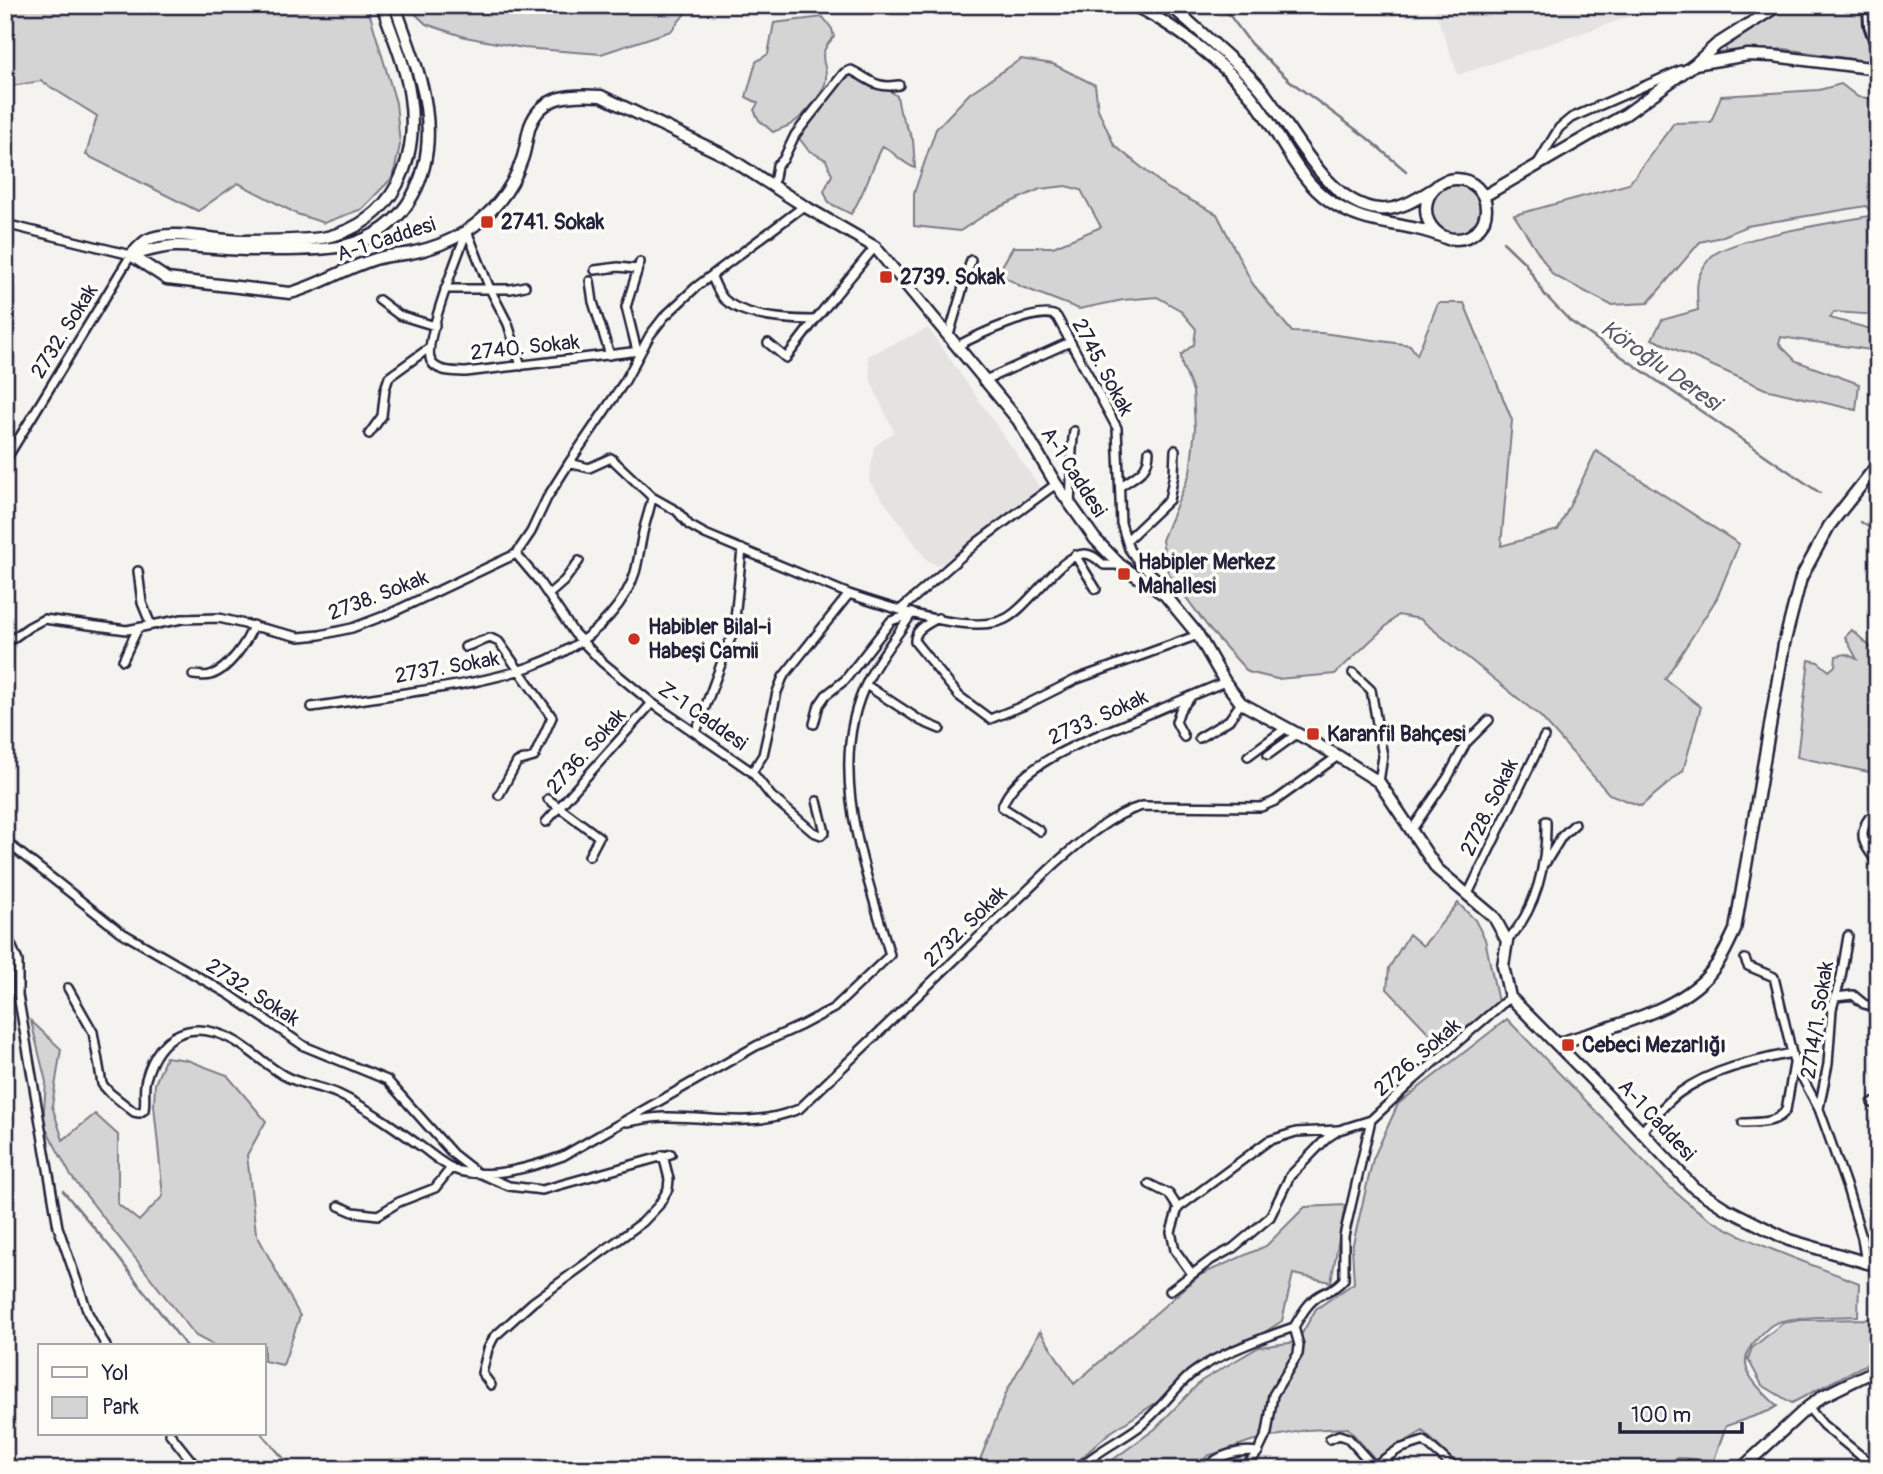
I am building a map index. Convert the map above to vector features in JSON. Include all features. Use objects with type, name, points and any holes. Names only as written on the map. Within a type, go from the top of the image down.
[{"type":"main road","points":[[131,255],[145,241],[169,235],[241,241],[326,237],[353,228],[376,214],[400,180],[410,156],[412,126],[410,95],[382,5]]},
{"type":"main road","points":[[131,255],[171,246],[257,251],[341,247],[369,238],[391,224],[416,190],[426,166],[428,136],[426,105],[396,5]]},
{"type":"main road","points":[[1132,5],[1179,32],[1240,84],[1256,102],[1310,183],[1330,201],[1353,215],[1379,223],[1418,229],[1448,239],[1458,240],[1477,232],[1486,215],[1484,196],[1470,182],[1460,179],[1450,179],[1405,205],[1378,209],[1362,205],[1343,194],[1310,158],[1260,87],[1169,5]]},
{"type":"main road","points":[[1484,196],[1626,114],[1695,64],[1716,45],[1779,5]]},
{"type":"main road","points":[[1869,5],[1870,25],[1878,48]]},
{"type":"main road","points":[[1695,64],[1748,55],[1878,69]]},
{"type":"main road","name":"A-1 Caddesi","points":[[131,255],[167,279],[290,293],[309,288],[380,257],[427,249],[467,231],[486,215],[508,190],[523,160],[530,125],[537,111],[558,97],[601,96],[726,156],[875,247],[949,335],[983,381],[1018,420],[1056,484],[1095,539],[1121,565],[1165,595],[1198,635],[1225,682],[1241,703],[1338,756],[1379,782],[1437,869],[1494,917],[1507,941]]},
{"type":"main road","points":[[1433,189],[1428,197],[1427,218],[1438,234],[1448,239]]},
{"type":"main road","points":[[1557,1044],[1657,1010],[1680,999],[1697,987],[1720,960],[1735,930],[1784,644],[1801,578],[1829,526],[1878,464]]},
{"type":"main road","points":[[1507,941],[1503,966],[1510,997]]},
{"type":"main road","name":"A-1 Caddesi","points":[[1510,997],[1694,1188],[1725,1208],[1789,1240],[1878,1266]]},
{"type":"main road","points":[[1741,1469],[1808,1407],[1823,1396],[1878,1368]]},
{"type":"street","points":[[1536,166],[1559,128],[1572,118],[1695,64]]},
{"type":"street","points":[[771,185],[777,165],[783,160],[790,141],[844,73],[851,70],[873,84],[899,85]]},
{"type":"street","points":[[516,554],[569,463],[625,381],[638,351],[664,317],[696,287],[804,206]]},
{"type":"street","points":[[5,224],[131,255]]},
{"type":"street","points":[[467,231],[490,289],[508,324],[521,366]]},
{"type":"street","points":[[369,434],[382,416],[387,381],[392,374],[429,348],[445,289],[467,231]]},
{"type":"street","points":[[768,342],[786,358],[875,247]]},
{"type":"street","name":"2732. Sokak","points":[[5,461],[131,255]]},
{"type":"street","points":[[949,335],[971,260]]},
{"type":"street","points":[[595,270],[638,265],[626,307],[638,351]]},
{"type":"street","points":[[712,277],[725,300],[742,309],[774,318],[816,320]]},
{"type":"street","points":[[590,282],[593,302],[610,355]]},
{"type":"street","points":[[445,289],[525,286]]},
{"type":"street","points":[[379,300],[399,315],[435,326]]},
{"type":"street","name":"2745. Sokak","points":[[957,346],[1006,324],[1047,312],[1057,317],[1117,428],[1122,523],[1129,550],[1140,564],[1158,579],[1165,595]]},
{"type":"street","points":[[983,381],[1070,342]]},
{"type":"street","name":"2740. Sokak","points":[[429,348],[429,359],[433,365],[445,370],[466,372],[638,351]]},
{"type":"street","points":[[1070,503],[1070,449],[1074,431]]},
{"type":"street","points":[[1127,540],[1169,500],[1175,450]]},
{"type":"street","points":[[1121,486],[1145,468],[1149,462],[1149,451]]},
{"type":"street","points":[[569,463],[589,468],[611,458],[652,497],[677,511],[689,525],[705,534],[849,594],[900,610],[938,618],[973,624],[1004,620],[1027,603],[1060,565],[1075,555],[1085,553],[1104,565],[1121,565]]},
{"type":"street","points":[[900,610],[979,541],[1056,484]]},
{"type":"street","name":"2737. Sokak","points":[[312,707],[475,683],[520,670],[582,641],[605,621],[625,594],[639,563],[642,535],[652,497]]},
{"type":"street","points":[[696,732],[734,628],[742,550]]},
{"type":"street","name":"Z-1 Caddesi","points":[[516,554],[582,641],[602,662],[652,703],[752,772],[763,755],[776,692],[783,677],[849,594]]},
{"type":"street","name":"2738. Sokak","points":[[5,643],[29,626],[44,620],[127,630],[182,619],[219,618],[299,637],[352,628],[516,554]]},
{"type":"street","points":[[1075,555],[1096,589]]},
{"type":"street","points":[[548,595],[564,581],[579,561]]},
{"type":"street","points":[[138,571],[142,603],[151,625]]},
{"type":"street","points":[[912,613],[866,685],[921,721],[940,729]]},
{"type":"street","points":[[814,724],[819,705],[859,664],[891,621],[912,613]]},
{"type":"street","points":[[938,618],[923,626],[915,637],[915,642],[959,696],[990,719],[1117,663],[1198,635]]},
{"type":"street","points":[[193,675],[215,673],[240,651],[253,625]]},
{"type":"street","points":[[123,660],[138,628]]},
{"type":"street","points":[[465,647],[495,639],[520,670],[552,718],[534,757],[517,762],[499,795]]},
{"type":"street","points":[[1353,673],[1371,690],[1383,756],[1379,782]]},
{"type":"street","name":"2733. Sokak","points":[[1040,831],[1002,807],[1004,799],[1016,785],[1046,760],[1108,729],[1225,682]]},
{"type":"street","name":"2732. Sokak","points":[[5,841],[119,931],[230,995],[304,1045],[387,1080],[453,1154],[476,1172],[533,1167],[563,1156],[755,1046],[834,1008],[890,955],[854,831],[848,754],[854,715],[866,685]]},
{"type":"street","points":[[1184,737],[1176,722],[1180,710],[1193,695]]},
{"type":"street","name":"2736. Sokak","points":[[546,822],[652,703]]},
{"type":"street","points":[[1199,738],[1229,720],[1241,703]]},
{"type":"street","points":[[1412,831],[1448,777],[1466,743],[1489,720]]},
{"type":"street","points":[[1248,756],[1286,728]]},
{"type":"street","points":[[1268,755],[1297,734]]},
{"type":"street","name":"2728. Sokak","points":[[1468,894],[1544,737]]},
{"type":"street","name":"2732. Sokak","points":[[623,1122],[664,1117],[750,1122],[799,1109],[1056,863],[1128,810],[1142,806],[1261,807],[1275,801],[1338,756]]},
{"type":"street","points":[[752,772],[771,796],[813,832],[821,835],[825,832],[817,801]]},
{"type":"street","points":[[548,799],[598,837],[589,856]]},
{"type":"street","points":[[1878,818],[1869,818],[1861,834],[1865,847],[1878,863]]},
{"type":"street","points":[[1544,866],[1547,849],[1546,821]]},
{"type":"street","points":[[1507,941],[1518,928],[1529,906],[1544,866],[1562,836],[1574,824]]},
{"type":"street","points":[[5,931],[18,961],[18,995],[58,1227],[89,1313],[105,1344]]},
{"type":"street","name":"2714/1. Sokak","points":[[1818,1109],[1825,1087],[1829,1026],[1848,936]]},
{"type":"street","points":[[1745,959],[1748,966],[1774,977],[1794,1062],[1818,1109],[1848,1191],[1866,1264]]},
{"type":"street","name":"2732. Sokak","points":[[68,988],[93,1032],[102,1084],[118,1100],[139,1113],[144,1110],[146,1078],[157,1053],[179,1033],[201,1030],[223,1035],[236,1042],[294,1081],[323,1088],[347,1098],[451,1168],[476,1172],[509,1186],[542,1190],[667,1155],[670,1179],[668,1189],[659,1205],[643,1222],[533,1302],[494,1337],[482,1373],[491,1385]]},
{"type":"street","points":[[1836,997],[1853,995],[1864,1004],[1878,1007]]},
{"type":"street","name":"2726. Sokak","points":[[1178,1208],[1268,1141],[1296,1132],[1339,1130],[1371,1120],[1510,997]]},
{"type":"street","points":[[1641,1132],[1679,1093],[1709,1077],[1749,1062],[1792,1053]]},
{"type":"street","points":[[1743,1123],[1774,1120],[1782,1116],[1786,1110],[1794,1062]]},
{"type":"street","points":[[1078,1469],[1109,1444],[1135,1430],[1156,1413],[1195,1371],[1264,1338],[1294,1327],[1309,1304],[1322,1294],[1334,1291],[1344,1279],[1344,1236],[1371,1120]]},
{"type":"street","name":"2726. Sokak","points":[[1170,1291],[1233,1248],[1270,1217],[1290,1176],[1327,1138],[1339,1130]]},
{"type":"street","points":[[339,1206],[353,1212],[378,1215],[399,1202],[435,1188],[451,1168]]},
{"type":"street","points":[[1149,1184],[1169,1194],[1178,1208],[1171,1232],[1175,1250],[1192,1274]]},
{"type":"street","points":[[1244,1469],[1258,1452],[1267,1433],[1273,1395],[1298,1354],[1299,1345],[1294,1327]]},
{"type":"street","points":[[1808,1407],[1823,1425],[1877,1469]]},
{"type":"street","points":[[1329,1439],[1339,1435],[1348,1438],[1374,1467],[1399,1449],[1424,1441],[1456,1469]]},
{"type":"street","points":[[172,1436],[198,1469]]},
{"type":"street","points":[[1204,1469],[1210,1463],[1243,1449],[1258,1452]]},
{"type":"street","points":[[1675,1469],[1689,1465],[1713,1469]]},
{"type":"street","points":[[1587,1469],[1599,1469]]},
{"type":"shaded area","points":[[1433,5],[1664,5],[1458,75]]},
{"type":"shaded area","points":[[928,328],[1037,483],[1039,490],[1035,496],[945,563],[936,565],[927,560],[869,481],[874,447],[894,432],[871,382],[868,356]]},
{"type":"green space","points":[[5,5],[367,5],[396,103],[400,145],[393,177],[362,209],[324,223],[297,214],[238,183],[198,211],[86,155],[97,116],[41,81],[5,87]]},
{"type":"green space","points":[[406,5],[688,5],[687,11],[671,31],[601,54],[523,48],[465,37],[426,24]]},
{"type":"green space","points":[[1791,5],[1862,5],[1866,35],[1878,56],[1878,63],[1785,49],[1727,52],[1725,47]]},
{"type":"green space","points":[[823,17],[832,29],[834,37],[824,51],[826,77],[823,89],[797,120],[773,132],[759,120],[754,110],[758,103],[746,97],[756,62],[768,54],[774,23]]},
{"type":"green space","points":[[1021,59],[1053,64],[1095,85],[1098,109],[1114,145],[1167,188],[1217,214],[1252,283],[1292,332],[1322,333],[1410,345],[1417,355],[1438,303],[1464,303],[1512,420],[1501,546],[1558,530],[1596,451],[1739,544],[1717,598],[1665,679],[1701,707],[1683,771],[1641,806],[1609,794],[1541,717],[1420,619],[1398,615],[1335,674],[1277,679],[1248,672],[1211,631],[1168,573],[1162,540],[1190,473],[1195,429],[1193,391],[1182,365],[1181,355],[1194,344],[1196,329],[1180,310],[1157,297],[1123,300],[1079,309],[1022,287],[998,273],[1013,247],[1053,247],[1101,227],[1081,190],[1066,186],[1040,189],[991,211],[960,231],[914,226],[914,193],[936,129],[970,93]]},
{"type":"green space","points":[[854,75],[871,87],[886,88],[897,96],[900,112],[913,140],[915,168],[883,146],[851,214],[829,203],[824,191],[832,175],[826,160],[808,150],[799,138],[842,79]]},
{"type":"green space","points":[[1841,84],[1858,97],[1878,99],[1878,315],[1834,312],[1830,318],[1878,331],[1878,351],[1781,337],[1779,344],[1796,361],[1859,384],[1856,410],[1765,389],[1652,339],[1662,320],[1698,310],[1699,278],[1709,259],[1719,251],[1758,238],[1869,216],[1871,212],[1866,206],[1747,226],[1700,242],[1648,303],[1611,305],[1553,275],[1514,215],[1629,184],[1674,123],[1711,122],[1721,96],[1819,90]]},
{"type":"green space","points":[[1456,185],[1473,193],[1481,210],[1473,227],[1456,235],[1439,227],[1431,210],[1439,193]]},
{"type":"green space","points":[[1852,630],[1878,654],[1878,774],[1797,757],[1809,660],[1818,662],[1829,671],[1835,666],[1836,656],[1846,654],[1857,659],[1845,637]]},
{"type":"green space","points":[[1458,903],[1475,920],[1485,939],[1498,1002],[1443,1048],[1387,989],[1389,968],[1409,934],[1423,946]]},
{"type":"green space","points":[[1507,1019],[1666,1184],[1701,1213],[1766,1247],[1859,1283],[1858,1316],[1801,1318],[1780,1322],[1768,1328],[1749,1349],[1746,1367],[1755,1383],[1777,1406],[1726,1426],[1714,1460],[1679,1458],[1647,1469],[1617,1469],[1590,1459],[1568,1469],[1462,1469],[1423,1431],[1375,1459],[1348,1428],[1306,1430],[1251,1441],[1207,1456],[1196,1469],[1100,1469],[1155,1429],[1201,1381],[1259,1347],[1297,1342],[1316,1309],[1354,1283],[1352,1248],[1373,1159],[1398,1104]]},
{"type":"green space","points":[[31,1021],[61,1049],[52,1106],[63,1140],[95,1114],[118,1135],[118,1204],[139,1221],[163,1196],[154,1105],[155,1084],[166,1057],[187,1060],[227,1075],[266,1121],[247,1155],[256,1233],[300,1316],[283,1365],[266,1361],[266,1344],[211,1344],[196,1336],[71,1176],[43,1123],[46,1082]]},
{"type":"green space","points":[[1345,1205],[1331,1282],[1293,1274],[1282,1321],[1108,1434],[1069,1469],[981,1469],[980,1460],[1007,1391],[1040,1331],[1074,1384],[1200,1275],[1266,1246],[1305,1207]]},
{"type":"green space","points":[[1878,1319],[1878,1358],[1792,1403],[1762,1385],[1748,1359],[1752,1348],[1783,1323],[1801,1320]]},
{"type":"waterway","name":"Köroğlu Deresi","points":[[1222,5],[1251,44],[1290,81],[1366,137],[1406,171]]},
{"type":"waterway","name":"Köroğlu Deresi","points":[[1503,242],[1525,263],[1545,295],[1570,321],[1820,493]]},
{"type":"waterway","name":"Köroğlu Deresi","points":[[1861,522],[1878,533]]},
{"type":"waterway","points":[[63,1191],[111,1248],[184,1344]]},
{"type":"waterway","points":[[264,1436],[293,1469]]},
{"type":"place","name":"2741. Sokak","points":[[487,222]]},
{"type":"place","name":"2739. Sokak","points":[[886,277]]},
{"type":"place","name":"Habipler Merkez Mahallesi","points":[[1124,574]]},
{"type":"place","name":"Habibler Bilal-i Habeşi Camii","points":[[634,639]]},
{"type":"place","name":"Karanfil Bahçesi","points":[[1313,734]]},
{"type":"place","name":"Cebeci Mezarlığı","points":[[1568,1045]]}]
